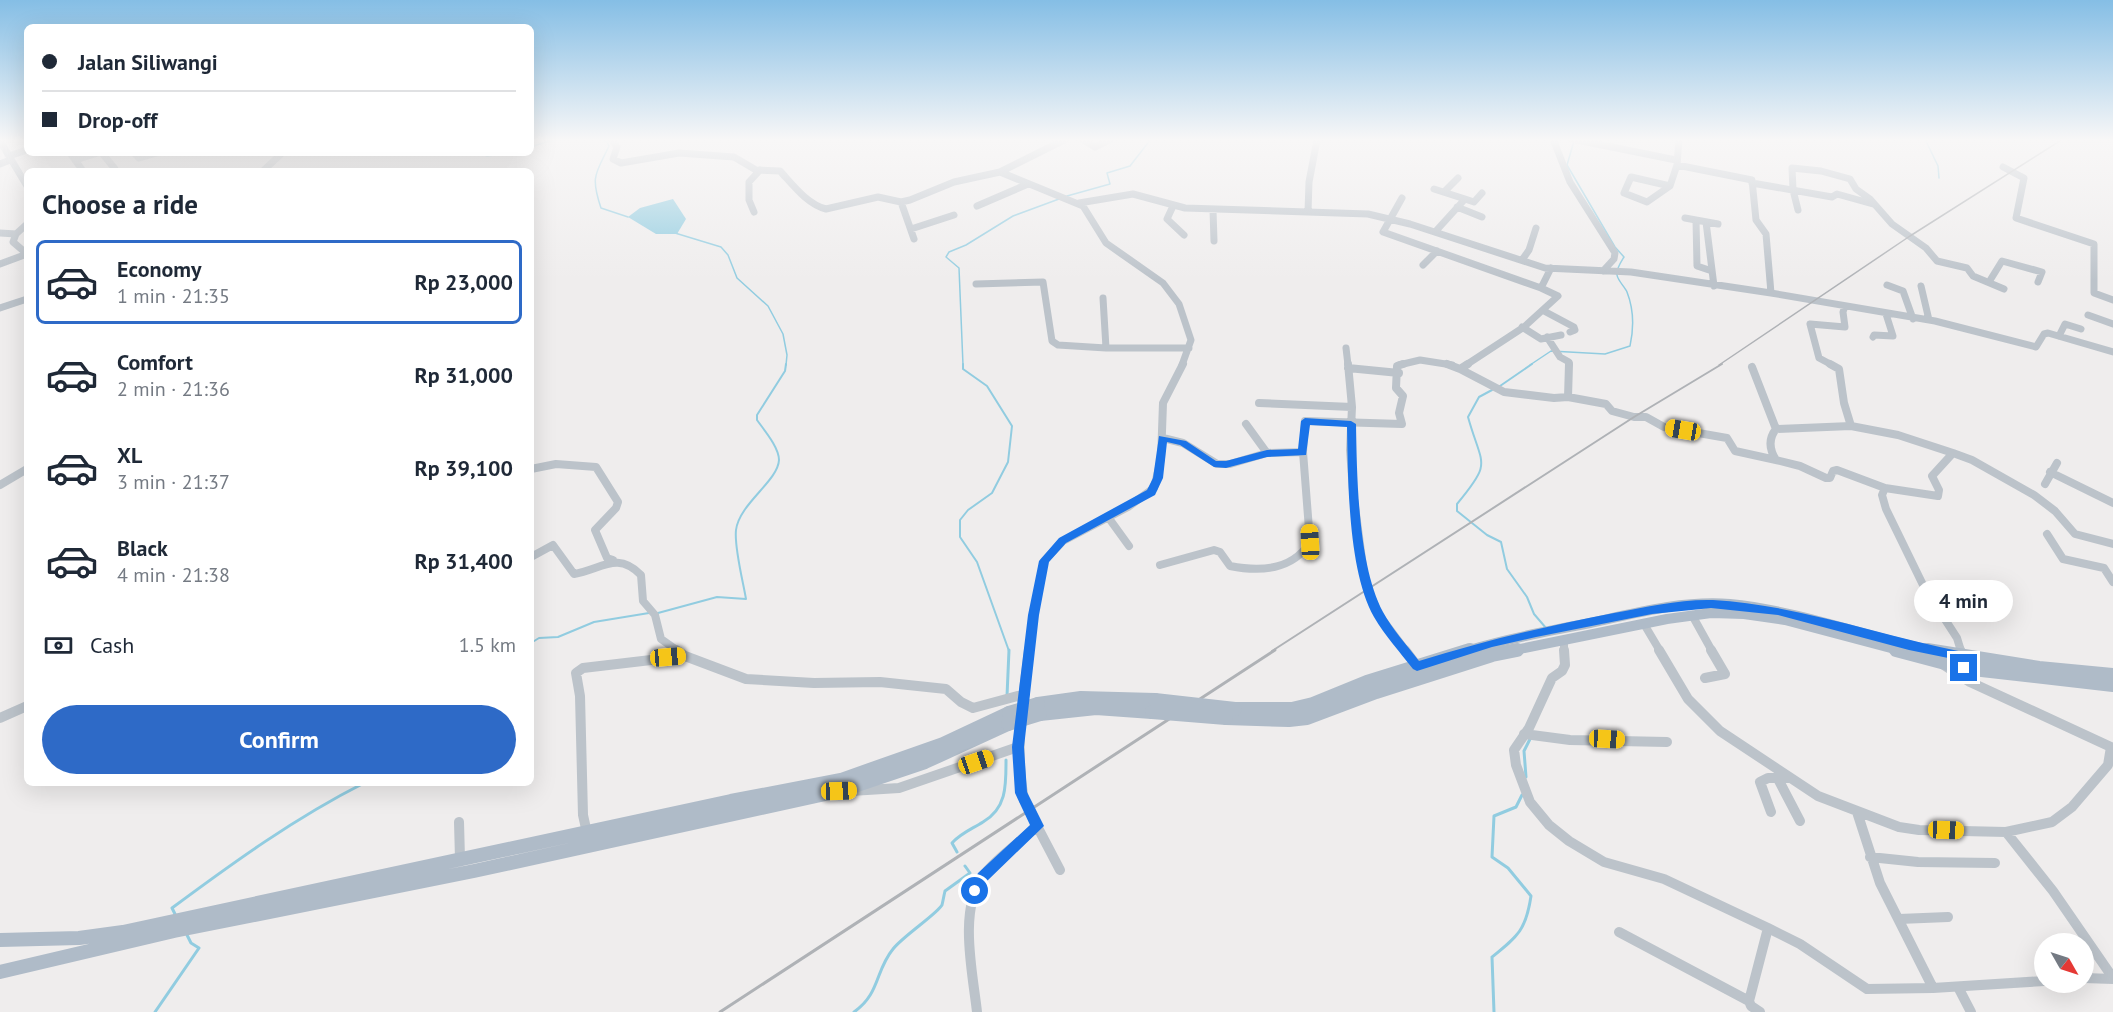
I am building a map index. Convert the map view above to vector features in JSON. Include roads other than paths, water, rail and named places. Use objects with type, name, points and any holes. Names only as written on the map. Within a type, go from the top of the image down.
[{"type":"main road","points":[[1231,713],[1313,704],[1367,682],[1417,666],[1492,643],[1536,633],[1652,610],[1711,604],[1778,611],[1940,658]]},
{"type":"main road","points":[[0,972],[460,859],[841,780],[1039,709],[1154,706],[1289,720],[1307,718],[1376,692],[1492,655],[1692,615],[1728,613],[1785,620],[1940,658],[2113,685]]},
{"type":"main road","points":[[1963,662],[2113,675]]},
{"type":"main road","points":[[0,940],[79,938],[123,932],[312,897],[474,871],[839,791],[896,775],[941,758],[1008,719]]},
{"type":"street","points":[[749,186],[749,203],[754,212]]},
{"type":"street","points":[[795,186],[824,209],[878,197],[901,202],[944,186]]},
{"type":"street","points":[[977,206],[1023,186]]},
{"type":"street","points":[[1034,186],[1079,203],[1085,208],[1106,243],[1163,283],[1173,293],[1189,331],[1189,348],[1163,403],[1160,470],[1154,488],[1147,496],[1063,541],[1044,561],[1037,592],[1018,747],[1019,773],[1027,804],[1060,870]]},
{"type":"street","points":[[1308,212],[1309,186]]},
{"type":"street","points":[[1444,192],[1450,186]]},
{"type":"street","points":[[1573,186],[1615,253],[1614,259],[1603,271]]},
{"type":"street","points":[[1627,186],[1624,194],[1647,202],[1670,186]]},
{"type":"street","points":[[1754,186],[1756,220],[1766,234],[1771,293]]},
{"type":"street","points":[[1779,186],[1833,197],[1837,194],[1874,204]]},
{"type":"street","points":[[1793,186],[1798,210]]},
{"type":"street","points":[[1854,186],[1892,224],[1926,248],[1939,263],[1967,268],[1970,275],[2004,289]]},
{"type":"street","points":[[2022,186],[2016,218],[2094,244],[2094,293],[2113,300]]},
{"type":"street","points":[[1434,189],[1474,202],[1482,193]]},
{"type":"street","points":[[1079,203],[1132,194],[1173,206],[1213,210],[1360,213],[1391,219],[1551,268],[1631,272],[1771,293],[1929,320],[2036,347],[2045,333],[2113,352]]},
{"type":"street","points":[[1402,198],[1383,232],[1500,272],[1558,296],[1544,311],[1490,352],[1460,369]]},
{"type":"street","points":[[1435,232],[1465,199]]},
{"type":"street","points":[[901,202],[905,219],[914,239]]},
{"type":"street","points":[[1173,206],[1167,219],[1184,235]]},
{"type":"street","points":[[1457,207],[1482,217]]},
{"type":"street","points":[[1213,210],[1214,241]]},
{"type":"street","points":[[911,229],[954,214]]},
{"type":"street","points":[[1684,218],[1718,224]]},
{"type":"street","points":[[1696,220],[1697,266],[1712,271]]},
{"type":"street","points":[[1706,222],[1714,286]]},
{"type":"street","points":[[24,227],[16,234],[14,242],[24,251]]},
{"type":"street","points":[[1522,260],[1536,228]]},
{"type":"street","points":[[0,233],[16,234]]},
{"type":"street","points":[[1423,265],[1437,251]]},
{"type":"street","points":[[0,264],[24,255]]},
{"type":"street","points":[[1500,272],[1512,257]]},
{"type":"street","points":[[1989,282],[2002,261],[2042,273],[2038,282]]},
{"type":"street","points":[[1541,288],[1551,268]]},
{"type":"street","points":[[976,284],[1041,281],[1045,286],[1053,343],[1106,348],[1189,348]]},
{"type":"street","points":[[1887,285],[1903,291],[1913,319]]},
{"type":"street","points":[[1921,286],[1929,320]]},
{"type":"street","points":[[1103,298],[1106,348]]},
{"type":"street","points":[[0,308],[24,300]]},
{"type":"street","points":[[1845,306],[1843,312],[1845,327],[1814,322],[1810,326],[1819,358],[1839,369],[1844,403],[1851,426]]},
{"type":"street","points":[[1544,311],[1574,327],[1575,330],[1570,332]]},
{"type":"street","points":[[1873,337],[1874,335],[1893,336],[1886,314]]},
{"type":"street","points":[[2088,315],[2113,324]]},
{"type":"street","points":[[2059,336],[2064,324],[2081,329]]},
{"type":"street","points":[[1522,327],[1540,339],[1561,334]]},
{"type":"street","points":[[1547,337],[1560,357],[1569,362],[1568,397]]},
{"type":"street","points":[[1346,348],[1352,407],[1353,491],[1365,582],[1379,615],[1417,666]]},
{"type":"street","points":[[1305,421],[1402,424],[1399,413],[1403,396],[1396,388],[1398,365],[1422,360],[1440,362],[1460,369],[1504,392],[1554,398],[1568,397],[1606,404],[1612,411],[1634,417],[1646,417],[1664,427],[1727,438],[1735,451],[1800,466],[1826,478],[1830,478],[1833,471],[1837,470],[1885,488],[1938,496],[1939,490],[1932,476],[1953,453]]},
{"type":"street","points":[[1752,367],[1762,397],[1773,417],[1776,429],[1771,437],[1770,446],[1776,460]]},
{"type":"street","points":[[1348,368],[1398,373]]},
{"type":"street","points":[[1259,403],[1352,407]]},
{"type":"street","points":[[1160,565],[1214,550],[1220,552],[1230,566],[1250,570],[1273,567],[1296,558],[1310,542],[1303,452],[1304,405]]},
{"type":"street","points":[[1246,424],[1267,453]]},
{"type":"street","points":[[1776,429],[1851,426],[1898,435],[1953,453],[1972,460],[2034,495],[2055,511],[2075,534],[2113,544]]},
{"type":"street","points":[[1163,438],[1183,443],[1214,464],[1230,464],[1267,453],[1303,452]]},
{"type":"street","points":[[2045,484],[2057,463]]},
{"type":"street","points":[[534,468],[556,464],[596,467],[618,502],[616,508],[595,530],[608,558],[638,571],[643,582],[643,601],[654,612],[661,639],[685,656],[752,680],[814,683],[880,682],[946,689],[961,702],[974,708],[982,708],[1006,698],[1025,694]]},
{"type":"street","points":[[0,485],[24,471]]},
{"type":"street","points":[[2050,472],[2113,503]]},
{"type":"street","points":[[1885,488],[1882,495],[1886,509],[1923,587],[1957,638],[1963,662]]},
{"type":"street","points":[[1108,517],[1129,546]]},
{"type":"street","points":[[2047,534],[2063,559],[2104,568],[2113,582]]},
{"type":"street","points":[[534,556],[554,546],[575,574],[613,560]]},
{"type":"street","points":[[1692,615],[1725,674],[1705,678]]},
{"type":"street","points":[[1644,624],[1683,691],[1706,719],[1731,740],[1818,796],[1909,829],[2006,832],[2052,822],[2067,812],[2108,765],[2112,747],[1970,682],[1940,658]]},
{"type":"street","points":[[1564,641],[1565,665],[1562,671],[1552,678],[1524,735],[1514,750],[1524,793],[1549,825],[1569,841],[1604,862],[1664,879],[1768,928],[1800,944],[1863,987],[1872,990],[2034,982]]},
{"type":"street","points":[[587,833],[584,815],[580,696],[576,673],[582,668],[685,656]]},
{"type":"street","points":[[0,718],[24,707]]},
{"type":"street","points":[[1524,735],[1570,740],[1667,742]]},
{"type":"street","points":[[839,791],[898,788],[1018,747]]},
{"type":"street","points":[[1777,777],[1800,821]]},
{"type":"street","points":[[1771,812],[1759,784],[1768,778],[1789,778]]},
{"type":"street","points":[[1857,812],[1870,857],[1933,988]]},
{"type":"street","points":[[459,822],[460,859]]},
{"type":"street","points":[[977,1012],[970,931],[975,891],[982,877],[1037,826]]},
{"type":"street","points":[[2006,832],[2053,891],[2113,978]]},
{"type":"street","points":[[1870,857],[1918,862],[1995,863]]},
{"type":"street","points":[[1899,919],[1948,917]]},
{"type":"street","points":[[1749,1001],[1768,928]]},
{"type":"street","points":[[1619,932],[1749,1001],[1751,1006],[1760,1012]]},
{"type":"street","points":[[2094,978],[2113,978]]},
{"type":"street","points":[[1958,987],[1971,1012]]},
{"type":"water","points":[[673,199],[686,219],[677,234],[656,234],[628,217],[640,208]]},
{"type":"waterway","points":[[596,186],[601,208],[628,217]]},
{"type":"waterway","points":[[1067,196],[1102,186]]},
{"type":"waterway","points":[[1530,365],[1551,351],[1605,354],[1630,346],[1633,326],[1631,306],[1627,292],[1617,275],[1624,257],[1615,247],[1579,186]]},
{"type":"waterway","points":[[963,365],[959,268],[946,257],[949,252],[966,245],[1013,216],[1059,199]]},
{"type":"waterway","points":[[675,233],[721,247],[728,255],[737,278],[768,306],[783,334],[787,355],[786,365]]},
{"type":"waterway","points":[[658,613],[717,597],[746,599],[737,555],[736,530],[744,511],[777,468],[779,460],[777,450],[757,420],[757,415],[785,371],[786,364]]},
{"type":"waterway","points":[[1500,386],[1532,364]]},
{"type":"waterway","points":[[963,365],[963,369],[987,386],[1012,426],[1008,462],[992,493],[968,510],[960,520],[960,537],[977,562],[1009,651]]},
{"type":"waterway","points":[[1492,390],[1479,397],[1468,417],[1481,463],[1476,479],[1457,504],[1457,511],[1487,535],[1501,542],[1507,569],[1527,597],[1534,614],[1546,628]]},
{"type":"waterway","points":[[534,641],[539,638],[558,637],[594,622],[649,613]]},
{"type":"waterway","points":[[1007,696],[1009,651]]},
{"type":"waterway","points":[[1526,777],[1524,751],[1530,739]]},
{"type":"waterway","points":[[957,852],[952,843],[991,816],[1001,803],[1005,787],[1006,760]]},
{"type":"waterway","points":[[175,914],[172,908],[242,857],[289,826],[358,786]]},
{"type":"waterway","points":[[1494,1012],[1492,957],[1514,937],[1523,925],[1531,896],[1508,868],[1492,857],[1494,816],[1516,807],[1522,795]]},
{"type":"waterway","points":[[854,1012],[869,998],[887,957],[893,949],[939,909],[945,891],[970,873],[965,866]]},
{"type":"waterway","points":[[155,1012],[199,948],[191,943],[187,935]]},
{"type":"railway","points":[[1719,365],[1910,236],[1989,186]]},
{"type":"railway","points":[[1272,651],[1634,417],[1722,364]]},
{"type":"railway","points":[[720,1012],[1275,650]]}]
